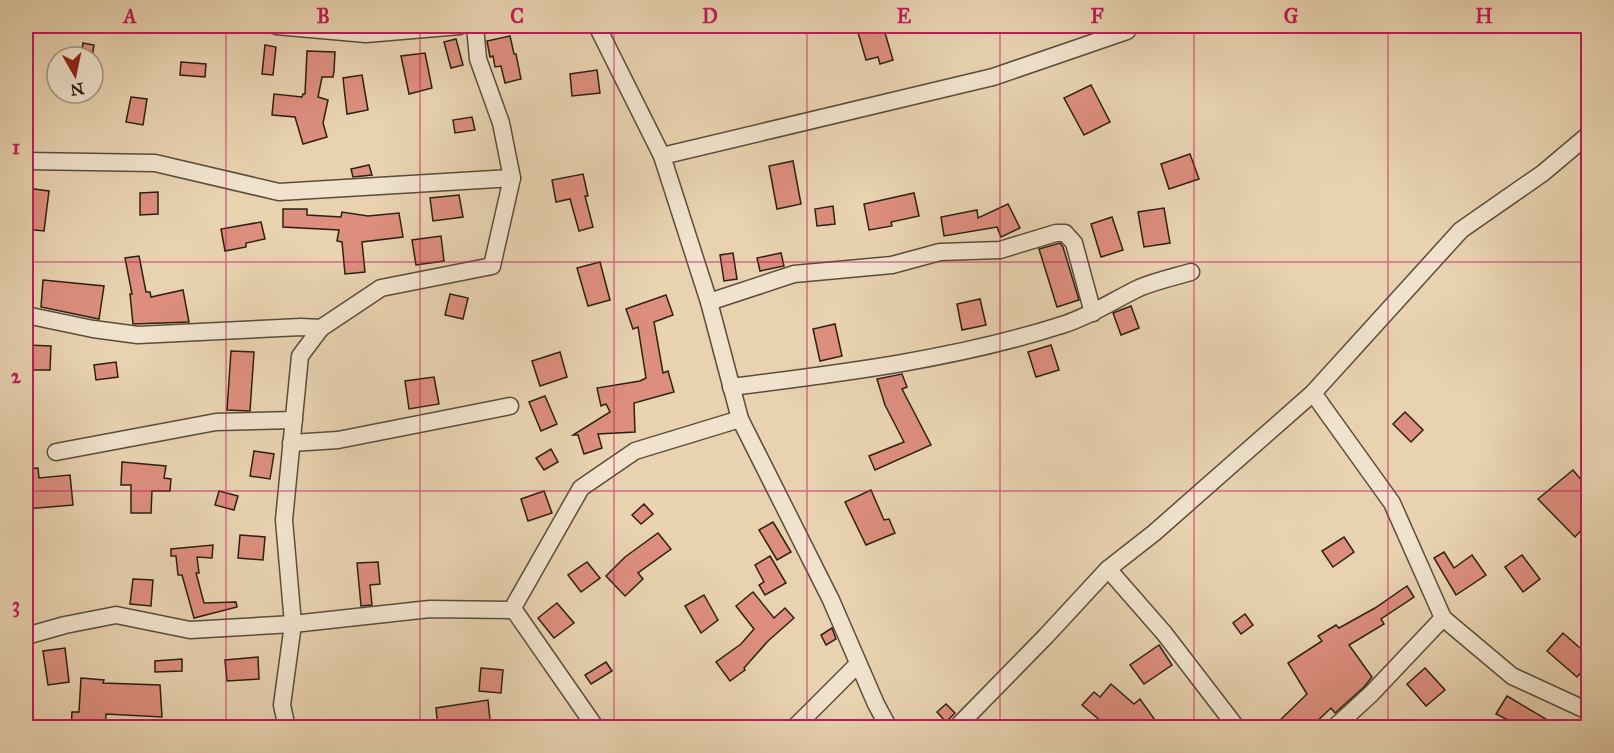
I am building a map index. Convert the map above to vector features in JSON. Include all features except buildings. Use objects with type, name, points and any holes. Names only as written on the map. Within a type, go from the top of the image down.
[{"type":"street","points":[[276,26],[366,34],[460,26]]},
{"type":"street","points":[[287,728],[282,705],[293,624],[284,520],[300,356],[321,328],[381,288],[492,266],[512,178],[501,123],[478,59],[474,26]]},
{"type":"street","points":[[597,26],[662,156],[709,302],[740,419],[831,600],[876,704],[889,728]]},
{"type":"street","points":[[662,156],[993,77],[1127,31]]},
{"type":"street","points":[[956,728],[1108,569],[1154,534],[1313,393],[1461,230],[1543,173],[1588,135]]},
{"type":"street","points":[[26,161],[155,164],[279,192],[512,178]]},
{"type":"street","points":[[709,302],[794,274],[892,265],[940,252],[1000,250],[1056,233],[1065,233],[1074,243],[1093,313]]},
{"type":"street","points":[[731,387],[868,370],[1007,340],[1067,323],[1093,313],[1141,287],[1191,272]]},
{"type":"street","points":[[26,315],[93,329],[138,335],[300,327],[321,328]]},
{"type":"street","points":[[1313,393],[1392,502],[1443,618],[1512,676],[1588,711]]},
{"type":"street","points":[[291,443],[338,440],[510,406]]},
{"type":"street","points":[[596,728],[514,610],[515,603],[581,488],[635,451],[740,419]]},
{"type":"street","points":[[56,452],[216,422],[294,420]]},
{"type":"street","points":[[1108,569],[1164,633],[1237,728]]},
{"type":"street","points":[[26,636],[65,625],[116,615],[190,630],[293,624],[430,609],[514,610]]},
{"type":"street","points":[[1334,728],[1371,694],[1443,618]]},
{"type":"street","points":[[794,728],[858,664]]},
{"type":"street","points":[[1585,728],[1588,724]]}]
